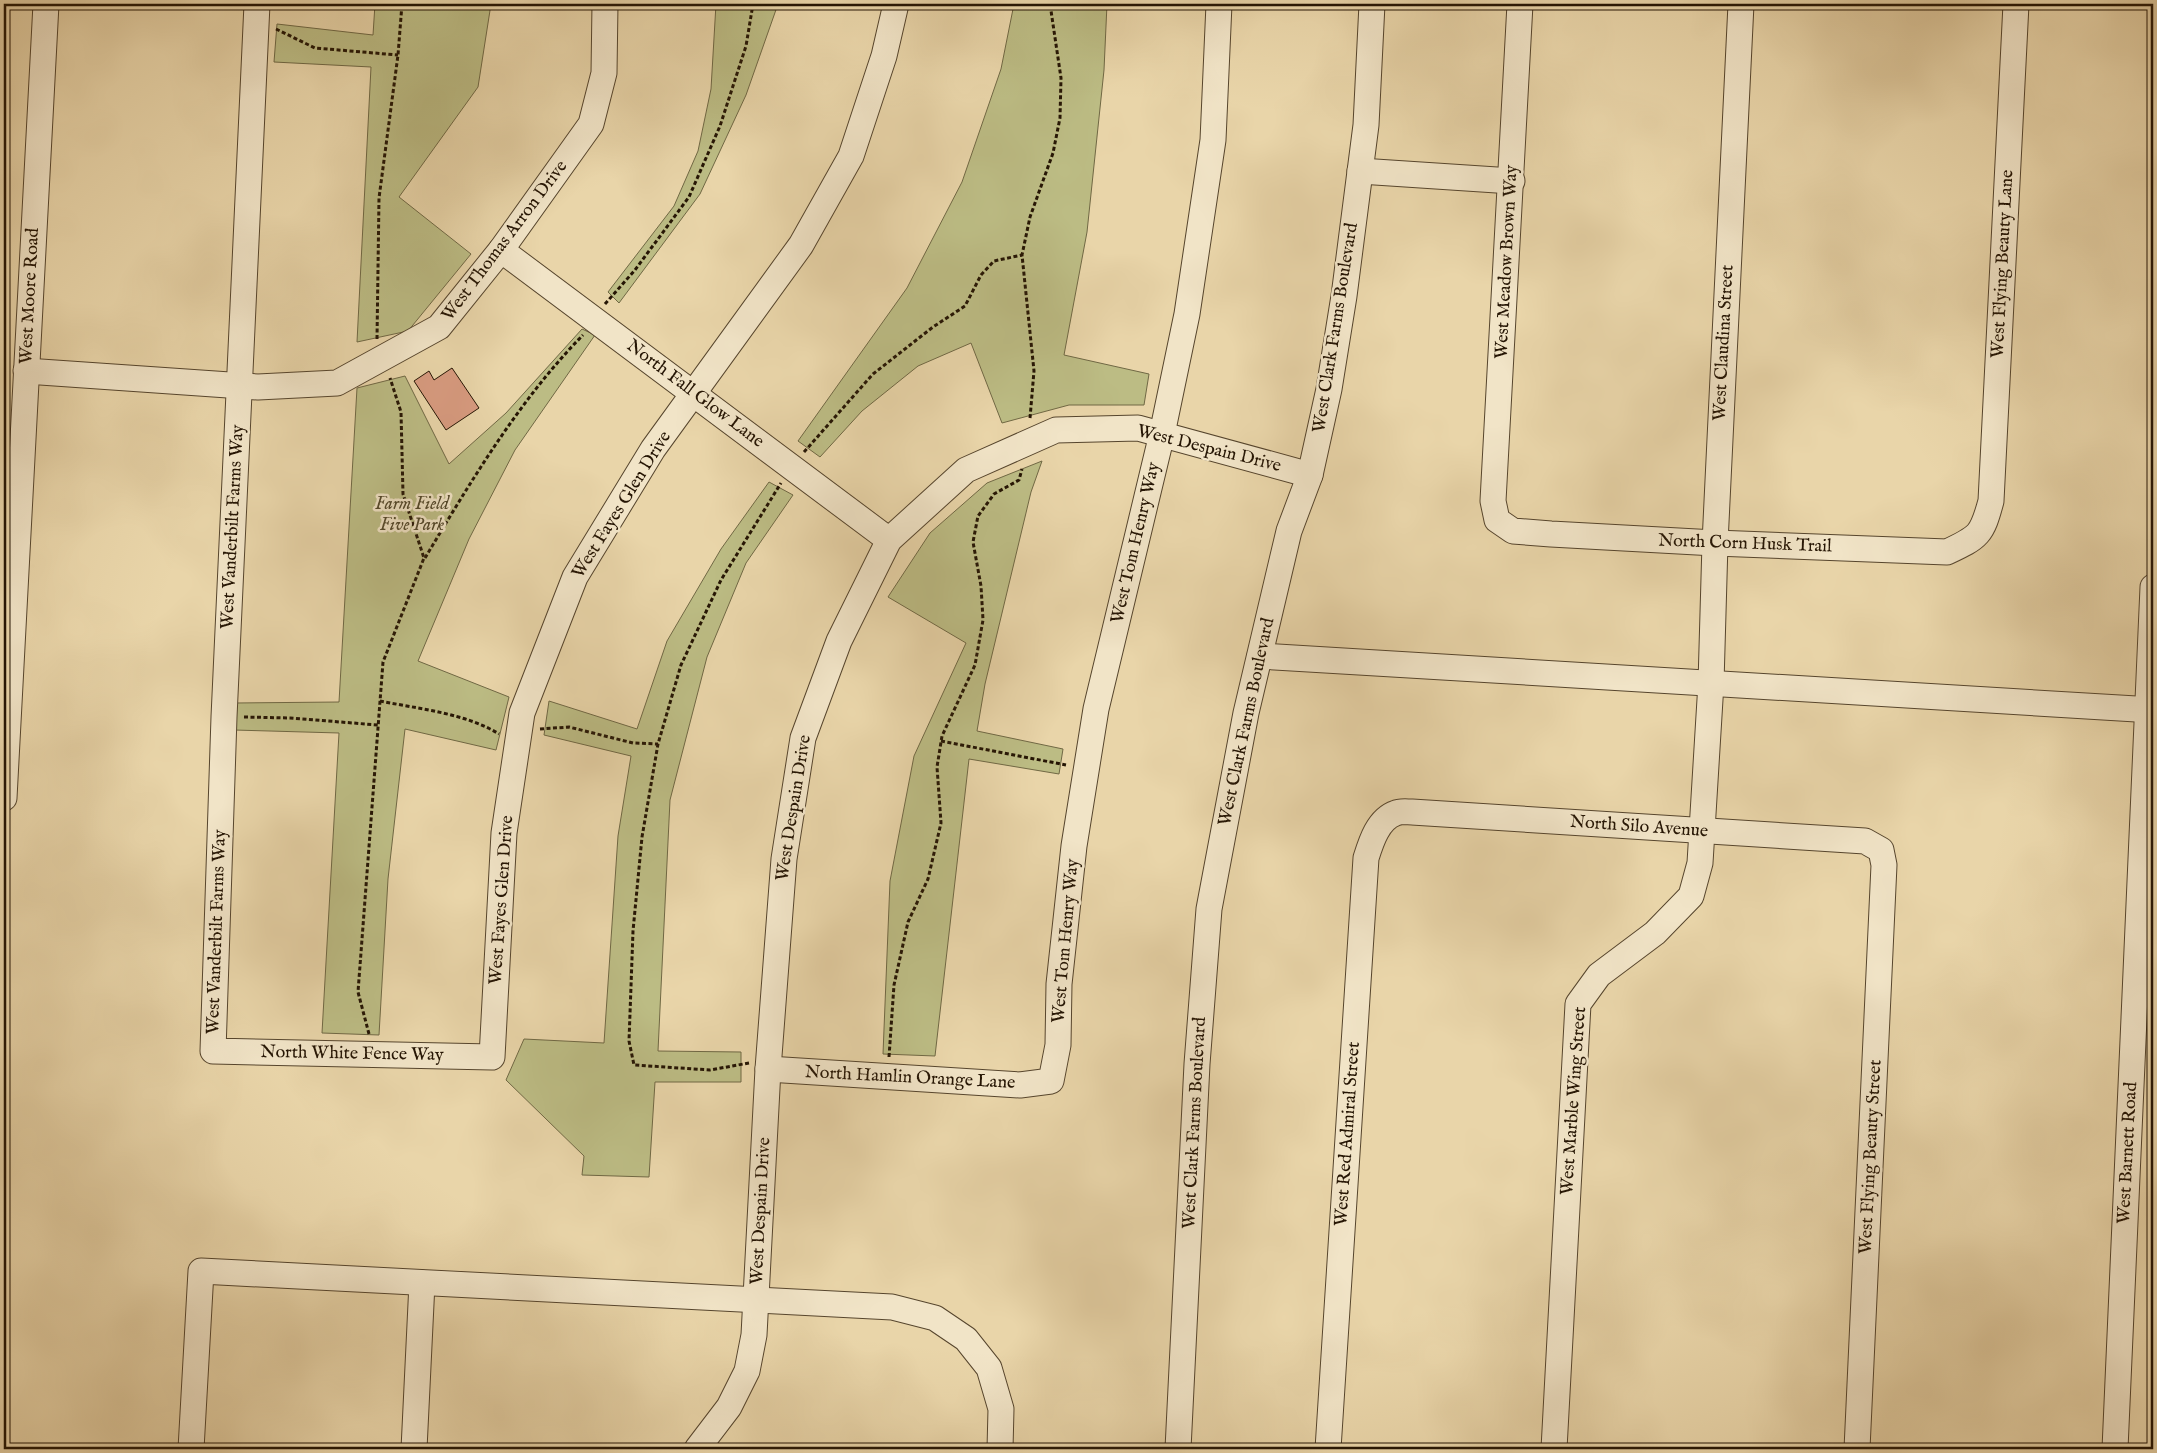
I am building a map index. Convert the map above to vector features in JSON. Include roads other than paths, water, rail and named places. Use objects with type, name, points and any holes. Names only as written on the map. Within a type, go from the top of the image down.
[{"type":"street","name":"West Moore Road","points":[[4,798],[46,4]]},
{"type":"street","name":"West Thomas Arron Drive","points":[[26,371],[258,387],[337,383],[439,327],[501,250],[591,124],[604,73],[606,4]]},
{"type":"street","name":"West Fayes Glen Drive","points":[[492,1057],[504,833],[522,713],[575,577],[653,449],[801,245],[851,156],[884,56],[896,4]]},
{"type":"street","name":"West Tom Henry Way","points":[[1051,1081],[1058,1045],[1059,984],[1073,856],[1096,709],[1162,434],[1187,314],[1213,140],[1219,4]]},
{"type":"street","name":"West Clark Farms Boulevard","points":[[1178,1449],[1197,1064],[1210,910],[1246,714],[1289,531],[1310,475],[1329,389],[1344,296],[1366,125],[1372,4]]},
{"type":"street","name":"West Meadow Brown Way","points":[[1498,520],[1493,500],[1512,181],[1520,4]]},
{"type":"street","name":"West Claudina Street","points":[[1711,683],[1715,543],[1741,4]]},
{"type":"street","name":"West Flying Beauty Lane","points":[[1985,524],[1991,501],[2016,4]]},
{"type":"street","name":"West Vanderbilt Farms Way","points":[[213,1051],[224,717],[257,12]]},
{"type":"street","points":[[1360,172],[1512,181]]},
{"type":"street","name":"North Fall Glow Lane","points":[[501,250],[889,540]]},
{"type":"street","name":"West Despain Drive","points":[[697,1449],[729,1407],[747,1371],[754,1335],[769,1064],[784,859],[803,738],[839,641],[889,540],[966,470],[1056,430],[1138,428],[1310,475]]},
{"type":"street","name":"North Corn Husk Trail","points":[[1498,520],[1513,530],[1715,543],[1947,552],[1974,539],[1985,524]]},
{"type":"street","name":"West Barnett Road","points":[[2115,1449],[2150,710],[2153,587]]},
{"type":"street","points":[[1260,656],[2150,710]]},
{"type":"street","name":"West Marble Wing Street","points":[[1554,1449],[1578,1004],[1599,975],[1655,933],[1691,896],[1700,863],[1711,683]]},
{"type":"street","name":"North Silo Avenue","points":[[1383,822],[1396,813],[1412,812],[1865,841],[1881,850],[1884,865]]},
{"type":"street","name":"West Red Admiral Street","points":[[1328,1449],[1366,858],[1373,837],[1383,822]]},
{"type":"street","name":"West Flying Beauty Street","points":[[1857,1449],[1884,865]]},
{"type":"street","name":"North White Fence Way","points":[[213,1051],[492,1057]]},
{"type":"street","name":"North Hamlin Orange Lane","points":[[769,1064],[888,1077],[1020,1086],[1051,1081]]},
{"type":"street","points":[[191,1449],[201,1271],[892,1307],[935,1318],[966,1339],[989,1368],[1001,1409],[1000,1449]]},
{"type":"street","points":[[414,1449],[422,1283]]},
{"type":"park label","name":"Farm Field Five Park","points":[[412,514]]}]
